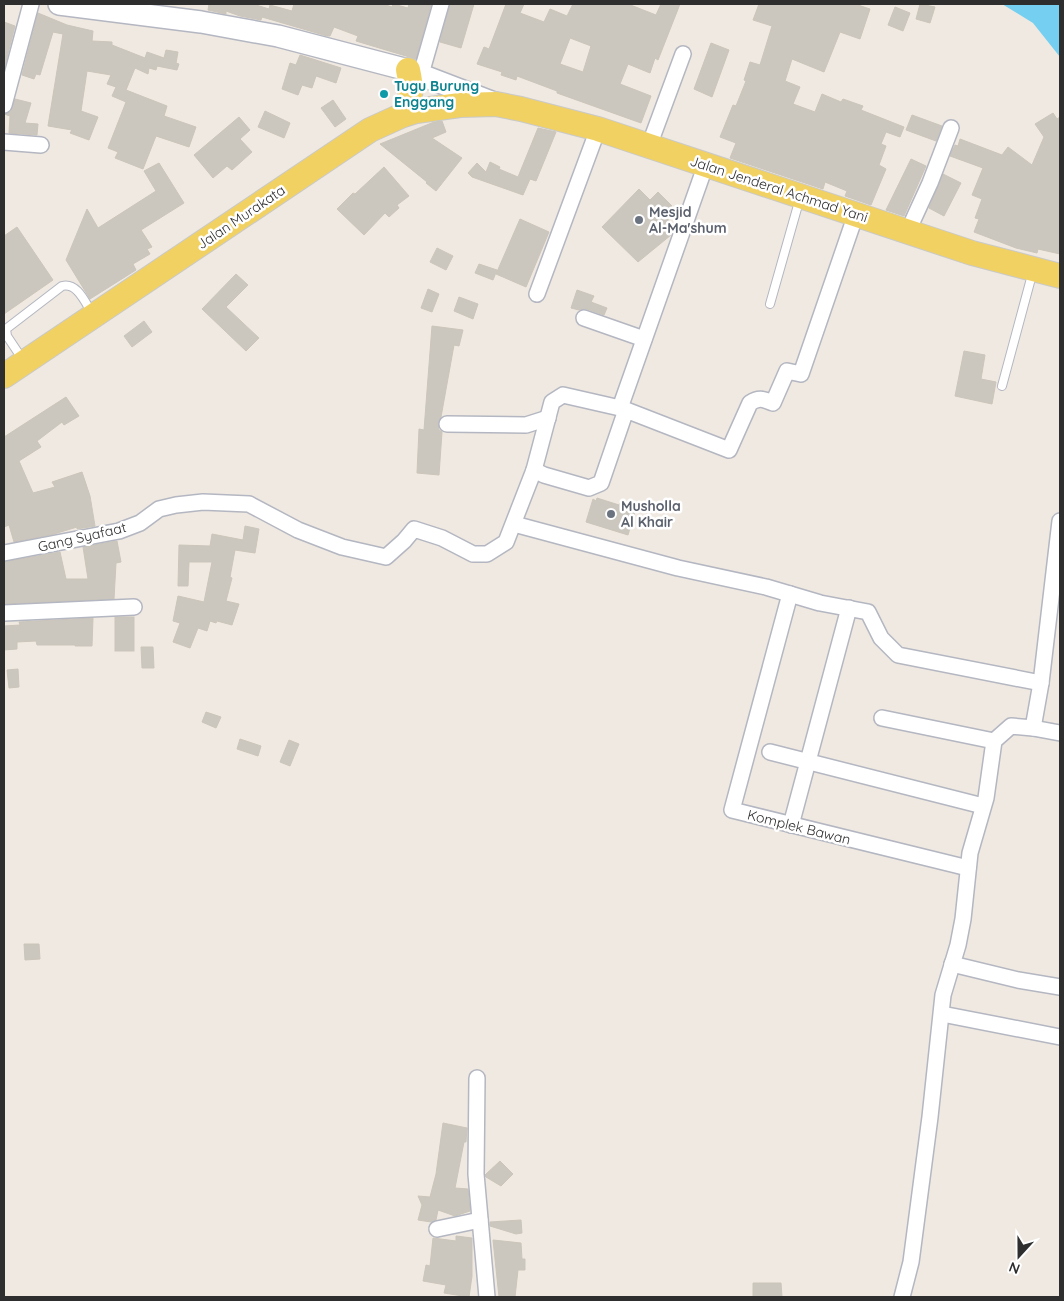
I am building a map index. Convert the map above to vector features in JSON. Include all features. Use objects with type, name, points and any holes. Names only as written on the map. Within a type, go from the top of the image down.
[{"type":"main road","points":[[59,4],[201,22],[268,34],[415,72],[496,104]]},
{"type":"main road","points":[[403,115],[409,105],[415,72]]},
{"type":"main road","name":"Jalan Jenderal Achmad Yani","points":[[496,104],[598,129],[972,253],[1060,276]]},
{"type":"main road","name":"Jalan Murakata","points":[[4,376],[370,130],[416,111],[460,105],[496,104]]},
{"type":"street","points":[[4,105],[32,4]]},
{"type":"street","points":[[415,72],[441,4]]},
{"type":"street","points":[[649,146],[684,54]]},
{"type":"street","points":[[908,231],[930,183],[951,128]]},
{"type":"street","points":[[537,294],[598,129]]},
{"type":"street","points":[[4,142],[41,145]]},
{"type":"street","points":[[534,470],[544,475],[589,488],[600,483],[644,339],[706,164]]},
{"type":"street","points":[[856,214],[801,374],[787,371],[773,403],[762,398],[756,399],[750,404],[729,450],[623,409],[563,395],[552,402],[534,470],[514,524],[678,568],[766,587],[820,603],[868,612],[881,638],[898,654],[1041,683]]},
{"type":"street","points":[[584,318],[644,339]]},
{"type":"street","points":[[447,424],[526,425],[548,418]]},
{"type":"street","name":"Gang Syafaat","points":[[4,553],[119,531],[140,523],[159,510],[176,505],[203,502],[250,504],[298,530],[342,548],[386,557],[414,529],[442,538],[473,554],[487,554],[506,542],[514,524]]},
{"type":"street","points":[[1033,728],[1041,683],[1060,521]]},
{"type":"street","name":"Komplek Bawan","points":[[790,594],[732,810],[968,868]]},
{"type":"street","points":[[4,613],[134,607]]},
{"type":"street","points":[[791,825],[849,608]]},
{"type":"street","points":[[882,718],[994,741]]},
{"type":"street","points":[[902,1297],[911,1262],[930,1117],[943,995],[958,945],[963,919],[970,853],[986,798],[994,741],[1011,726],[1060,733]]},
{"type":"street","points":[[770,752],[983,806]]},
{"type":"street","points":[[952,964],[1018,980],[1060,987]]},
{"type":"street","points":[[942,1014],[1060,1037]]},
{"type":"street","points":[[477,1078],[476,1174],[487,1297]]},
{"type":"street","points":[[437,1229],[480,1220]]},
{"type":"lane","points":[[770,304],[800,196]]},
{"type":"lane","points":[[1002,386],[1033,269]]},
{"type":"lane","points":[[24,362],[7,336],[6,329],[62,286],[68,284],[75,287],[94,315]]},
{"type":"water","points":[[1002,4],[1059,4],[1060,57],[1033,23]]},
{"type":"building","points":[[209,4],[253,4],[269,9],[270,5],[292,11],[294,4],[383,4],[392,7],[393,4],[408,8],[409,4],[431,5],[416,59],[356,41],[358,36],[334,27],[330,36],[327,36],[262,17],[261,20],[226,11],[226,14],[208,10]]},
{"type":"building","points":[[450,4],[474,4],[461,48],[440,42]]},
{"type":"building","points":[[506,4],[524,4],[520,13],[544,22],[550,9],[567,16],[573,4],[628,4],[656,15],[661,4],[680,4],[658,60],[655,58],[650,73],[628,64],[620,84],[651,96],[641,123],[557,93],[557,91],[517,76],[516,80],[501,75],[502,72],[477,64],[484,47],[489,49]],"holes":[[[570,38],[591,46],[583,72],[560,64]]]},
{"type":"building","points":[[759,4],[855,4],[870,9],[860,39],[840,32],[824,72],[792,59],[785,81],[800,87],[793,104],[815,112],[822,94],[841,102],[843,99],[863,106],[861,110],[904,127],[900,137],[886,132],[881,144],[886,146],[879,165],[886,169],[871,205],[845,196],[847,191],[825,182],[823,189],[730,158],[736,143],[720,137],[733,105],[736,106],[746,81],[744,80],[750,62],[760,65],[772,26],[753,20]]},
{"type":"building","points":[[920,4],[935,7],[930,23],[916,19]]},
{"type":"building","points":[[895,7],[910,13],[903,31],[888,25]]},
{"type":"building","points":[[38,13],[67,25],[93,31],[92,41],[112,42],[112,45],[145,58],[147,52],[164,58],[166,50],[178,52],[176,63],[179,64],[177,70],[157,66],[156,70],[149,68],[148,74],[135,68],[126,90],[167,106],[164,116],[196,127],[189,147],[156,136],[143,169],[115,158],[118,152],[108,148],[126,102],[112,96],[116,87],[107,84],[111,75],[87,71],[81,111],[98,117],[89,140],[70,133],[72,130],[48,126],[63,34],[53,32],[40,75],[36,74],[34,79],[22,75]]},
{"type":"building","points":[[4,22],[15,26],[4,69]]},
{"type":"building","points":[[711,43],[729,50],[712,97],[694,89]]},
{"type":"building","points":[[300,55],[341,68],[336,83],[316,76],[312,88],[302,85],[298,95],[282,89],[290,63],[296,65]]},
{"type":"building","points":[[15,99],[31,103],[25,123],[38,124],[37,135],[9,133],[10,116],[4,114],[11,111]]},
{"type":"building","points":[[333,100],[346,119],[335,127],[321,108]]},
{"type":"building","points":[[265,111],[290,123],[284,138],[258,127]]},
{"type":"building","points":[[1053,113],[1057,119],[1060,117],[1060,254],[1038,249],[1037,253],[1016,248],[974,232],[979,219],[975,218],[982,199],[972,195],[983,168],[950,156],[955,145],[958,146],[960,139],[1002,155],[1008,147],[1032,165],[1044,137],[1035,124]]},
{"type":"building","points":[[912,115],[942,126],[936,141],[906,130]]},
{"type":"building","points":[[239,117],[250,130],[240,139],[252,152],[232,170],[227,166],[213,178],[194,155]]},
{"type":"building","points":[[442,121],[446,132],[432,138],[462,158],[436,191],[380,144],[434,122]]},
{"type":"building","points":[[538,128],[556,132],[536,181],[530,179],[523,195],[472,177],[468,173],[477,163],[486,172],[490,162],[500,167],[499,169],[518,177]]},
{"type":"building","points":[[911,159],[926,166],[904,216],[886,210]]},
{"type":"building","points":[[159,163],[184,203],[141,230],[152,247],[147,249],[150,254],[133,264],[136,270],[90,299],[66,260],[87,209],[98,228],[156,191],[144,171]]},
{"type":"building","points":[[384,167],[409,196],[397,205],[399,208],[389,217],[385,213],[364,235],[337,209]]},
{"type":"building","points":[[943,174],[961,183],[944,216],[929,208]]},
{"type":"building","name":"Mesjid Al-Ma'shum","points":[[639,189],[650,200],[658,192],[672,206],[663,214],[674,226],[671,235],[638,262],[602,227]]},
{"type":"building","points":[[520,219],[549,232],[526,287],[496,274]]},
{"type":"building","points":[[17,227],[53,280],[4,314],[4,236]]},
{"type":"building","points":[[437,248],[453,256],[446,270],[430,262]]},
{"type":"building","points":[[479,264],[497,270],[493,280],[475,273]]},
{"type":"building","points":[[236,274],[248,285],[226,307],[259,338],[246,351],[202,309]]},
{"type":"building","points":[[428,289],[439,294],[432,312],[421,308]]},
{"type":"building","points":[[577,290],[594,296],[591,302],[607,308],[604,315],[587,309],[571,308]]},
{"type":"building","points":[[459,297],[478,304],[473,319],[454,311]]},
{"type":"building","points":[[144,321],[152,332],[132,347],[124,336]]},
{"type":"building","points":[[432,326],[463,330],[459,346],[454,345],[441,417],[438,423],[439,430],[442,432],[439,475],[417,473],[419,429],[424,430]]},
{"type":"building","points":[[964,351],[985,355],[981,379],[996,382],[992,404],[955,396]]},
{"type":"building","points":[[66,397],[79,416],[64,425],[62,422],[37,441],[41,447],[19,461],[33,493],[55,487],[52,482],[82,472],[90,496],[95,526],[77,529],[77,527],[14,542],[9,525],[4,527],[4,437]]},
{"type":"building","name":"Musholla Al Khair","points":[[597,498],[636,508],[628,535],[586,522],[593,499],[596,501]]},
{"type":"building","points":[[245,526],[259,529],[255,553],[235,550],[230,577],[232,578],[226,601],[239,604],[232,625],[210,621],[207,631],[198,628],[190,648],[173,642],[180,623],[173,621],[178,596],[204,602],[212,562],[189,562],[188,586],[178,586],[179,545],[210,546],[212,534],[243,540]]},
{"type":"building","points":[[117,541],[121,562],[116,563],[114,599],[4,604],[4,562],[60,552],[66,579],[88,579],[83,547]]},
{"type":"building","points":[[115,617],[134,617],[134,651],[115,651]]},
{"type":"building","points":[[93,618],[92,646],[37,645],[36,641],[17,642],[17,649],[4,650],[4,626],[20,625],[19,622]]},
{"type":"building","points":[[141,647],[153,647],[154,668],[142,668]]},
{"type":"building","points":[[18,669],[19,687],[9,688],[7,670]]},
{"type":"building","points":[[206,712],[221,717],[216,728],[202,722]]},
{"type":"building","points":[[240,739],[261,746],[258,756],[237,749]]},
{"type":"building","points":[[289,740],[299,744],[290,766],[280,762]]},
{"type":"building","points":[[24,944],[39,944],[40,959],[25,960]]},
{"type":"building","points":[[443,1123],[467,1128],[466,1142],[464,1142],[455,1188],[468,1189],[470,1211],[455,1216],[438,1210],[436,1220],[431,1222],[418,1220],[422,1205],[418,1196],[430,1197],[436,1174]]},
{"type":"building","points":[[500,1161],[513,1174],[501,1186],[485,1175]]},
{"type":"building","points":[[521,1220],[522,1233],[516,1234],[490,1226],[490,1222]]},
{"type":"building","points":[[456,1236],[472,1238],[472,1276],[469,1297],[444,1293],[446,1285],[423,1281],[426,1265],[430,1266],[433,1238],[456,1241]]},
{"type":"building","points":[[493,1240],[521,1243],[522,1259],[525,1259],[525,1270],[518,1270],[515,1297],[499,1297]]},
{"type":"building","points":[[753,1283],[781,1283],[782,1297],[753,1297]]},
{"type":"place","name":"Tugu Burung Enggang","points":[[384,94]]},
{"type":"place","name":"Mesjid Al-Ma'shum","points":[[639,220]]},
{"type":"place","name":"Musholla Al Khair","points":[[611,514]]}]
